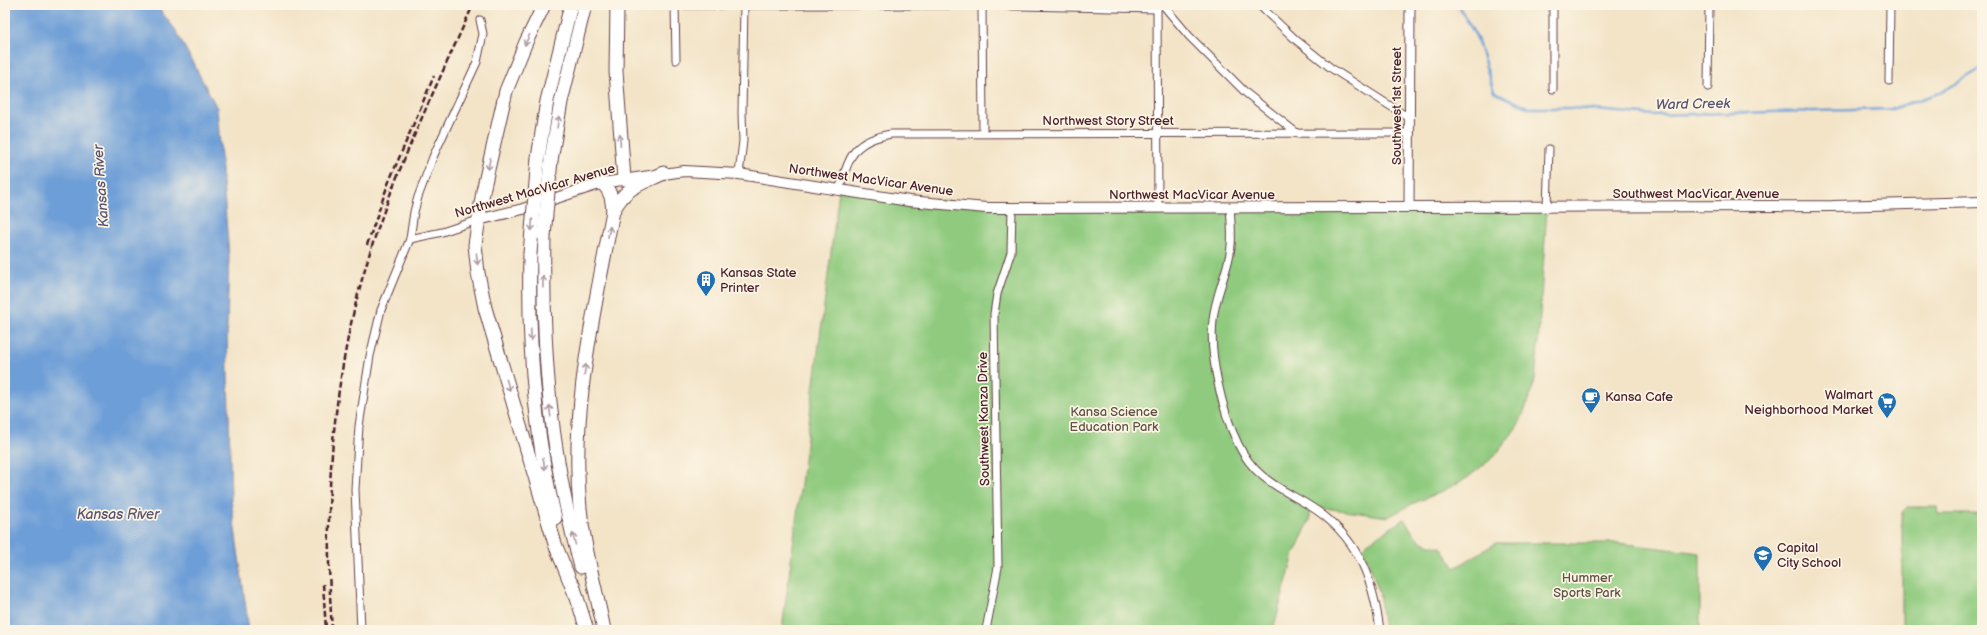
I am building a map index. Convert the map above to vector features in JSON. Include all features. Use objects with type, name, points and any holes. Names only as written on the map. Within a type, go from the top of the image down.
[{"type":"highway","points":[[544,5],[526,42],[506,91],[495,135],[478,220],[475,245],[483,299],[554,544],[575,594]]},
{"type":"highway","points":[[571,5],[547,101],[538,158],[530,254],[529,295],[536,410],[554,516],[575,594],[587,630]]},
{"type":"highway","points":[[585,5],[561,102],[551,160],[544,236],[543,296],[545,352],[555,449],[575,543],[601,630]]},
{"type":"highway","points":[[617,5],[616,71],[624,179]]},
{"type":"highway","points":[[613,211],[619,200],[628,190],[664,173]]},
{"type":"highway","points":[[602,183],[611,195],[613,211],[583,382],[578,448],[582,527],[604,630]]},
{"type":"main road","name":"Northwest MacVicar Avenue","points":[[478,220],[523,209],[602,183],[664,173],[698,171],[739,174],[909,201],[1012,208],[1409,207]]},
{"type":"main road","name":"Southwest MacVicar Avenue","points":[[1409,207],[1548,208],[1833,206],[1982,202]]},
{"type":"street","points":[[676,60],[675,5],[1159,6],[1246,93],[1298,134]]},
{"type":"street","points":[[739,174],[743,141],[742,113],[744,5]]},
{"type":"street","points":[[982,5],[983,132]]},
{"type":"street","points":[[1259,5],[1296,40],[1331,68],[1409,118]]},
{"type":"street","name":"Southwest 1st Street","points":[[1409,207],[1410,5]]},
{"type":"street","points":[[1552,5],[1553,89]]},
{"type":"street","points":[[1708,88],[1709,5]]},
{"type":"street","points":[[1889,81],[1890,5]]},
{"type":"street","points":[[1158,208],[1159,6]]},
{"type":"street","points":[[360,630],[355,489],[359,426],[370,356],[378,323],[390,286],[405,256],[410,239],[414,212],[433,157],[477,62],[483,34],[480,20]]},
{"type":"street","name":"Northwest Story Street","points":[[839,190],[852,154],[868,140],[891,134],[983,132],[1158,134],[1238,132],[1298,134],[1409,133]]},
{"type":"street","points":[[1548,208],[1549,149]]},
{"type":"street","name":"Southwest Kanza Drive","points":[[986,630],[998,567],[994,314],[997,294],[1011,252],[1012,208]]},
{"type":"street","points":[[1230,208],[1230,252],[1218,292],[1212,321],[1213,351],[1222,396],[1231,425],[1238,443],[1254,468],[1280,490],[1310,506],[1333,523],[1354,547],[1370,579],[1376,602],[1380,630]]},
{"type":"street","name":"Northwest MacVicar Avenue","points":[[410,239],[442,232],[478,220]]},
{"type":"green space","name":"Kansa Science Education Park","points":[[839,190],[1012,208],[1547,208],[1535,380],[1519,424],[1495,456],[1467,478],[1388,517],[1310,506],[1310,520],[1294,554],[1273,630],[782,630]]},
{"type":"green space","points":[[1907,507],[1937,507],[1938,514],[1980,514],[1982,507],[1982,630],[1902,630],[1902,512]]},
{"type":"green space","name":"Hummer Sports Park","points":[[1404,519],[1418,539],[1427,544],[1441,547],[1455,568],[1496,543],[1618,543],[1700,553],[1700,630],[1384,630],[1379,591],[1363,548],[1366,544]]},
{"type":"water","name":"Kansas River","points":[[5,5],[156,5],[175,29],[217,108],[229,256],[227,328],[231,500],[249,630],[5,630]]},
{"type":"waterway","name":"Ward Creek","points":[[1458,5],[1477,38],[1494,92],[1529,108],[1572,108],[1654,115],[1892,109],[1942,92],[1982,68]]},
{"type":"railway","points":[[332,630],[329,499],[336,412],[342,369],[351,326],[361,283],[372,247],[397,177],[426,108],[473,5]]},
{"type":"railway","points":[[367,245],[388,184],[434,76]]},
{"type":"railway","points":[[323,584],[326,630]]},
{"type":"place","name":"Kansas State Printer","points":[[706,297]]},
{"type":"place","name":"Kansa Cafe","points":[[1591,414]]},
{"type":"place","name":"Walmart Neighborhood Market","points":[[1887,419]]},
{"type":"place","name":"Capital City School","points":[[1763,572]]}]
